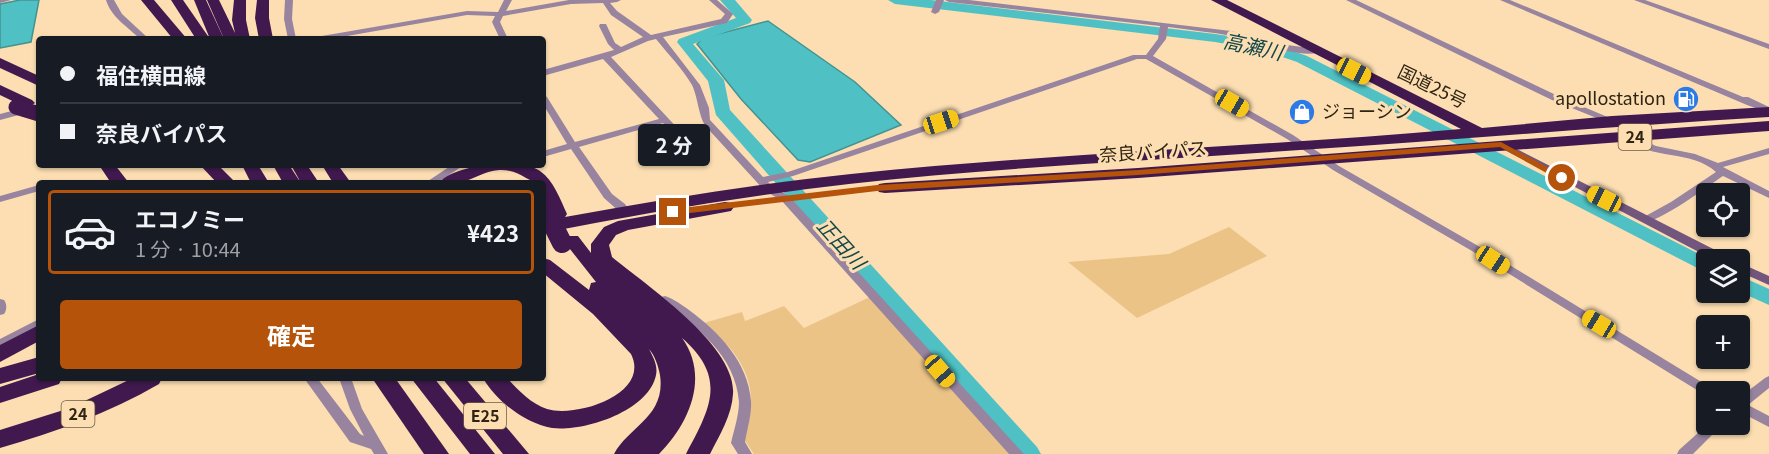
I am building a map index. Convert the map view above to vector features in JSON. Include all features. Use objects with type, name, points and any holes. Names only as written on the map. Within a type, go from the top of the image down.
[{"type":"highway","points":[[147,0],[177,36]]},
{"type":"highway","points":[[177,0],[201,36]]},
{"type":"highway","points":[[200,0],[216,36]]},
{"type":"highway","points":[[213,0],[230,36]]},
{"type":"highway","points":[[240,0],[239,20],[242,36]]},
{"type":"highway","points":[[263,0],[262,18],[265,36]]},
{"type":"highway","name":"国道25号","points":[[1217,0],[1472,138]]},
{"type":"highway","points":[[0,62],[36,80]]},
{"type":"highway","points":[[0,75],[36,91]]},
{"type":"highway","points":[[0,89],[32,109]]},
{"type":"highway","points":[[0,102],[32,109]]},
{"type":"highway","name":"奈良バイパス","points":[[559,239],[764,190],[785,198],[877,188],[1324,159],[1612,121],[1769,111]]},
{"type":"highway","name":"奈良バイパス","points":[[547,217],[586,218],[849,179],[981,167],[1444,136],[1472,138],[1498,145],[1630,138],[1769,126]]},
{"type":"highway","points":[[108,168],[118,180]]},
{"type":"highway","points":[[211,168],[223,180]]},
{"type":"highway","points":[[454,180],[474,170],[487,168]]},
{"type":"highway","points":[[519,168],[531,171],[540,180]]},
{"type":"highway","points":[[469,180],[481,175],[500,172],[517,174],[526,180]]},
{"type":"highway","points":[[497,381],[515,400],[533,412],[553,419],[591,416],[609,410],[626,400],[637,389],[644,376],[646,364],[610,290],[605,261],[599,249],[602,238],[616,228],[764,190]]},
{"type":"highway","points":[[547,217],[559,239],[610,290],[660,347],[666,357],[672,379],[671,392],[660,418],[627,454]]},
{"type":"highway","points":[[546,265],[610,290],[706,350],[721,376],[722,406],[698,454]]},
{"type":"highway","points":[[610,290],[596,297],[610,290]]},
{"type":"highway","points":[[610,290],[674,340],[683,358],[685,391],[676,416],[660,438],[644,454]]},
{"type":"highway","points":[[0,354],[36,334]]},
{"type":"highway","points":[[0,376],[36,366]]},
{"type":"highway","name":"24","points":[[0,395],[42,381]]},
{"type":"highway","name":"24","points":[[0,439],[71,416],[145,381]]},
{"type":"highway","points":[[385,381],[438,454]]},
{"type":"highway","name":"E25","points":[[424,381],[483,454]]},
{"type":"highway","name":"E25","points":[[456,381],[517,454]]},
{"type":"main road","points":[[1498,145],[1703,249]]},
{"type":"main road","points":[[1750,272],[1769,281]]},
{"type":"street","points":[[0,1],[7,0]]},
{"type":"street","points":[[110,0],[115,13],[129,22],[142,36]]},
{"type":"street","points":[[288,0],[291,36]]},
{"type":"street","points":[[503,36],[496,22],[508,0]]},
{"type":"street","points":[[333,36],[467,13],[499,14],[571,2],[617,0]]},
{"type":"street","points":[[546,72],[605,56],[654,37],[702,28],[724,21],[729,15],[713,0]]},
{"type":"street","points":[[935,12],[940,0]]},
{"type":"street","points":[[949,0],[1164,25],[1262,39],[1307,52],[1315,51]]},
{"type":"street","points":[[1350,0],[1555,98],[1612,121]]},
{"type":"street","points":[[1504,0],[1769,111]]},
{"type":"street","points":[[1638,0],[1769,47]]},
{"type":"street","points":[[605,1],[614,13],[654,37],[697,84],[706,104],[706,121],[764,190],[790,174],[1136,57],[1148,57],[1302,145],[1696,384]]},
{"type":"street","points":[[1148,57],[1162,37],[1164,25]]},
{"type":"street","points":[[603,26],[608,38],[620,50]]},
{"type":"street","points":[[605,56],[680,136],[712,127]]},
{"type":"street","points":[[1722,92],[1750,103]]},
{"type":"street","points":[[546,102],[610,199],[621,205],[625,211]]},
{"type":"street","points":[[0,117],[32,109]]},
{"type":"street","points":[[546,153],[664,120]]},
{"type":"street","points":[[1630,138],[1653,149],[1693,158],[1769,195]]},
{"type":"street","points":[[1646,220],[1675,204],[1719,169],[1769,151]]},
{"type":"street","points":[[435,180],[454,168]]},
{"type":"street","points":[[0,199],[36,189]]},
{"type":"street","points":[[785,198],[1017,454]]},
{"type":"street","points":[[666,300],[683,311],[717,341],[736,369],[745,402],[738,443],[745,454]]},
{"type":"street","points":[[0,303],[0,311]]},
{"type":"street","points":[[0,344],[36,325]]},
{"type":"street","points":[[312,381],[355,438],[379,450]]},
{"type":"street","points":[[346,381],[356,409],[379,450]]},
{"type":"street","points":[[1750,397],[1769,381]]},
{"type":"street","points":[[1750,411],[1769,422]]},
{"type":"street","points":[[1684,454],[1704,435]]},
{"type":"shaded area","points":[[1229,227],[1267,256],[1137,318],[1068,262],[1169,254]]},
{"type":"shaded area","points":[[872,296],[1014,454],[754,454],[744,439],[751,407],[750,390],[743,367],[730,348],[704,323],[742,312],[745,321],[784,306],[804,328]]},
{"type":"water","points":[[20,0],[39,0],[31,42],[0,48],[0,4]]},
{"type":"water","points":[[768,21],[855,82],[901,125],[810,162],[798,160],[741,99],[697,44],[703,38]]},
{"type":"waterway","name":"正田川","points":[[727,0],[745,20],[684,42],[716,80],[722,111],[1028,454]]},
{"type":"waterway","name":"高瀬川","points":[[895,0],[1215,38],[1268,47],[1302,59],[1696,260]]},
{"type":"waterway","name":"高瀬川","points":[[1750,288],[1769,298]]},
{"type":"place","name":"apollostation","points":[[1686,99]]},
{"type":"place","name":"ジョーシン","points":[[1302,112]]},
{"type":"route","points":[[673,212],[877,188],[1138,173],[1501,144],[1562,178]]}]
